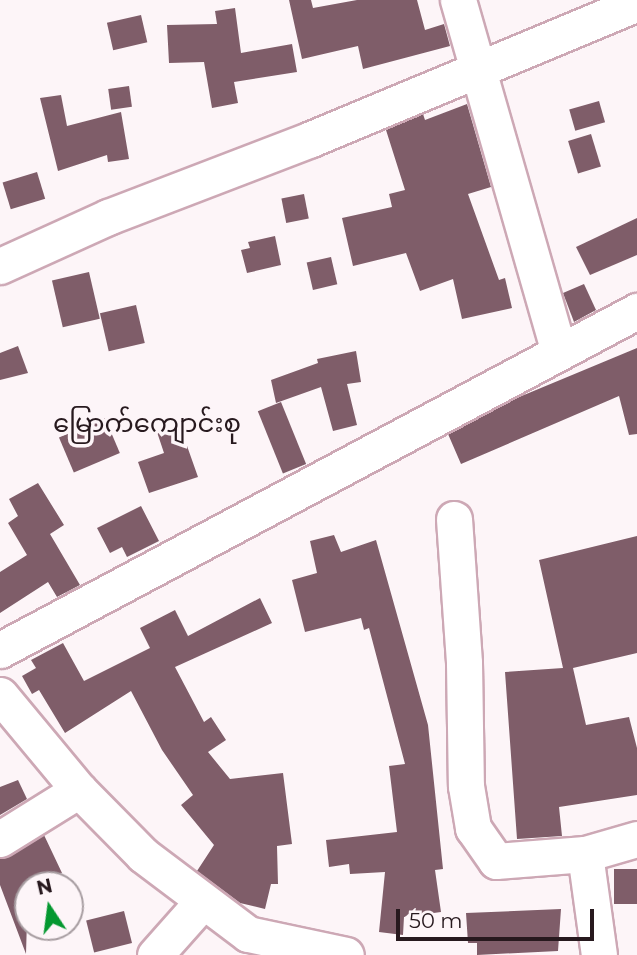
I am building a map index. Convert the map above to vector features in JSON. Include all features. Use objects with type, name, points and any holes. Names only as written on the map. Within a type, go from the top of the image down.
[{"type":"street","points":[[458,0],[559,352]]},
{"type":"street","points":[[0,266],[108,217],[480,71],[637,3]]},
{"type":"street","points":[[0,650],[637,311]]},
{"type":"street","points":[[454,519],[464,663],[466,786],[473,828],[496,861],[585,854],[637,839]]},
{"type":"street","points":[[0,695],[79,790],[143,855],[203,901],[248,934],[346,955]]},
{"type":"street","points":[[0,839],[79,790]]},
{"type":"street","points":[[585,854],[598,955]]},
{"type":"street","points":[[155,955],[203,901]]},
{"type":"building","points":[[289,0],[311,0],[313,8],[357,0],[417,0],[425,30],[444,24],[450,46],[363,69],[358,46],[302,59]]},
{"type":"building","points":[[235,8],[241,53],[292,44],[297,72],[234,82],[238,103],[212,108],[204,62],[169,63],[167,25],[217,24],[215,11]]},
{"type":"building","points":[[141,15],[147,42],[113,50],[107,23]]},
{"type":"building","points":[[129,86],[132,107],[111,110],[108,89]]},
{"type":"building","points":[[61,95],[67,126],[121,112],[129,159],[108,162],[107,155],[58,171],[40,98]]},
{"type":"building","points":[[599,101],[605,122],[575,131],[569,110]]},
{"type":"building","points":[[467,104],[491,187],[468,194],[499,280],[505,278],[512,308],[462,319],[453,279],[420,291],[406,253],[353,266],[342,218],[392,207],[389,194],[405,190],[386,130],[423,114],[425,120]]},
{"type":"building","points":[[591,134],[601,167],[578,174],[568,141]]},
{"type":"building","points":[[37,172],[45,199],[11,209],[3,183]]},
{"type":"building","points":[[304,194],[309,219],[286,223],[281,198]]},
{"type":"building","points":[[637,218],[637,255],[590,275],[576,247]]},
{"type":"building","points":[[275,236],[281,265],[247,273],[241,250],[250,248],[248,242]]},
{"type":"building","points":[[331,257],[337,284],[313,290],[307,263]]},
{"type":"building","points":[[89,272],[100,319],[63,327],[52,281]]},
{"type":"building","points":[[584,284],[596,310],[574,322],[563,293]]},
{"type":"building","points":[[136,305],[145,343],[109,351],[100,313]]},
{"type":"building","points":[[18,346],[28,373],[0,380],[0,353]]},
{"type":"building","points":[[637,348],[637,434],[629,435],[619,396],[461,464],[448,434],[512,400]]},
{"type":"building","points":[[356,351],[361,382],[347,384],[357,425],[333,431],[321,387],[276,403],[271,380],[318,363],[317,359]]},
{"type":"building","points":[[281,402],[306,464],[283,473],[258,411]]},
{"type":"building","points":[[105,418],[120,453],[74,473],[59,438]]},
{"type":"building","points":[[180,426],[198,477],[149,493],[138,462],[164,453],[157,432]]},
{"type":"building","points":[[38,483],[64,525],[50,534],[80,585],[57,597],[48,582],[0,613],[0,572],[27,555],[8,523],[18,516],[9,499]]},
{"type":"building","points":[[141,506],[159,541],[127,557],[122,547],[110,553],[97,528]]},
{"type":"building","points":[[334,535],[341,552],[376,540],[428,725],[443,869],[435,870],[441,912],[404,917],[403,935],[379,932],[385,872],[350,874],[349,864],[329,867],[326,840],[397,832],[389,766],[405,764],[369,628],[364,630],[361,618],[305,632],[292,580],[317,573],[310,541]]},
{"type":"building","points":[[637,536],[637,653],[573,668],[586,725],[629,717],[637,748],[637,795],[559,807],[562,836],[517,839],[505,672],[563,668],[539,560]]},
{"type":"building","points":[[260,598],[272,623],[175,667],[204,722],[211,717],[226,740],[208,752],[230,779],[283,773],[292,844],[277,846],[278,884],[271,884],[265,909],[240,903],[197,871],[214,845],[181,805],[193,795],[162,750],[131,691],[65,733],[39,690],[32,694],[22,676],[36,668],[31,660],[63,643],[84,681],[150,648],[140,628],[175,610],[188,636]]},
{"type":"building","points":[[18,780],[27,799],[0,815],[0,787]]},
{"type":"building","points":[[44,835],[61,871],[14,871],[14,922],[0,885],[0,859]]},
{"type":"building","points":[[614,869],[637,869],[637,904],[614,904]]},
{"type":"building","points":[[561,909],[558,951],[477,955],[477,943],[468,943],[466,913]]},
{"type":"building","points":[[124,911],[132,943],[94,952],[86,920]]},
{"type":"building","points":[[21,941],[26,941],[26,954]]},
{"type":"district","name":"မြောက်ကျောင်းစု","points":[[147,424]]}]
